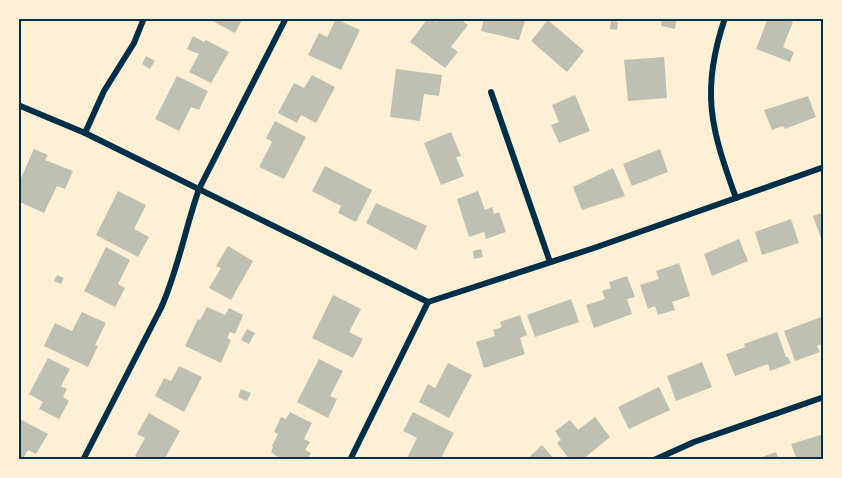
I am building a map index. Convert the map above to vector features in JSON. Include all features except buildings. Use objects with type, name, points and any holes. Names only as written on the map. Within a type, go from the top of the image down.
[{"type":"street","points":[[85,133],[104,91],[134,43],[144,18]]},
{"type":"street","points":[[83,460],[170,288],[189,216],[199,189],[286,18]]},
{"type":"street","points":[[725,18],[717,40],[711,78],[711,115],[717,144],[736,198]]},
{"type":"street","points":[[491,93],[550,262]]},
{"type":"street","points":[[18,105],[85,133],[428,302],[824,167]]},
{"type":"street","points":[[350,460],[428,302]]},
{"type":"street","points":[[654,460],[694,442],[824,397]]}]
